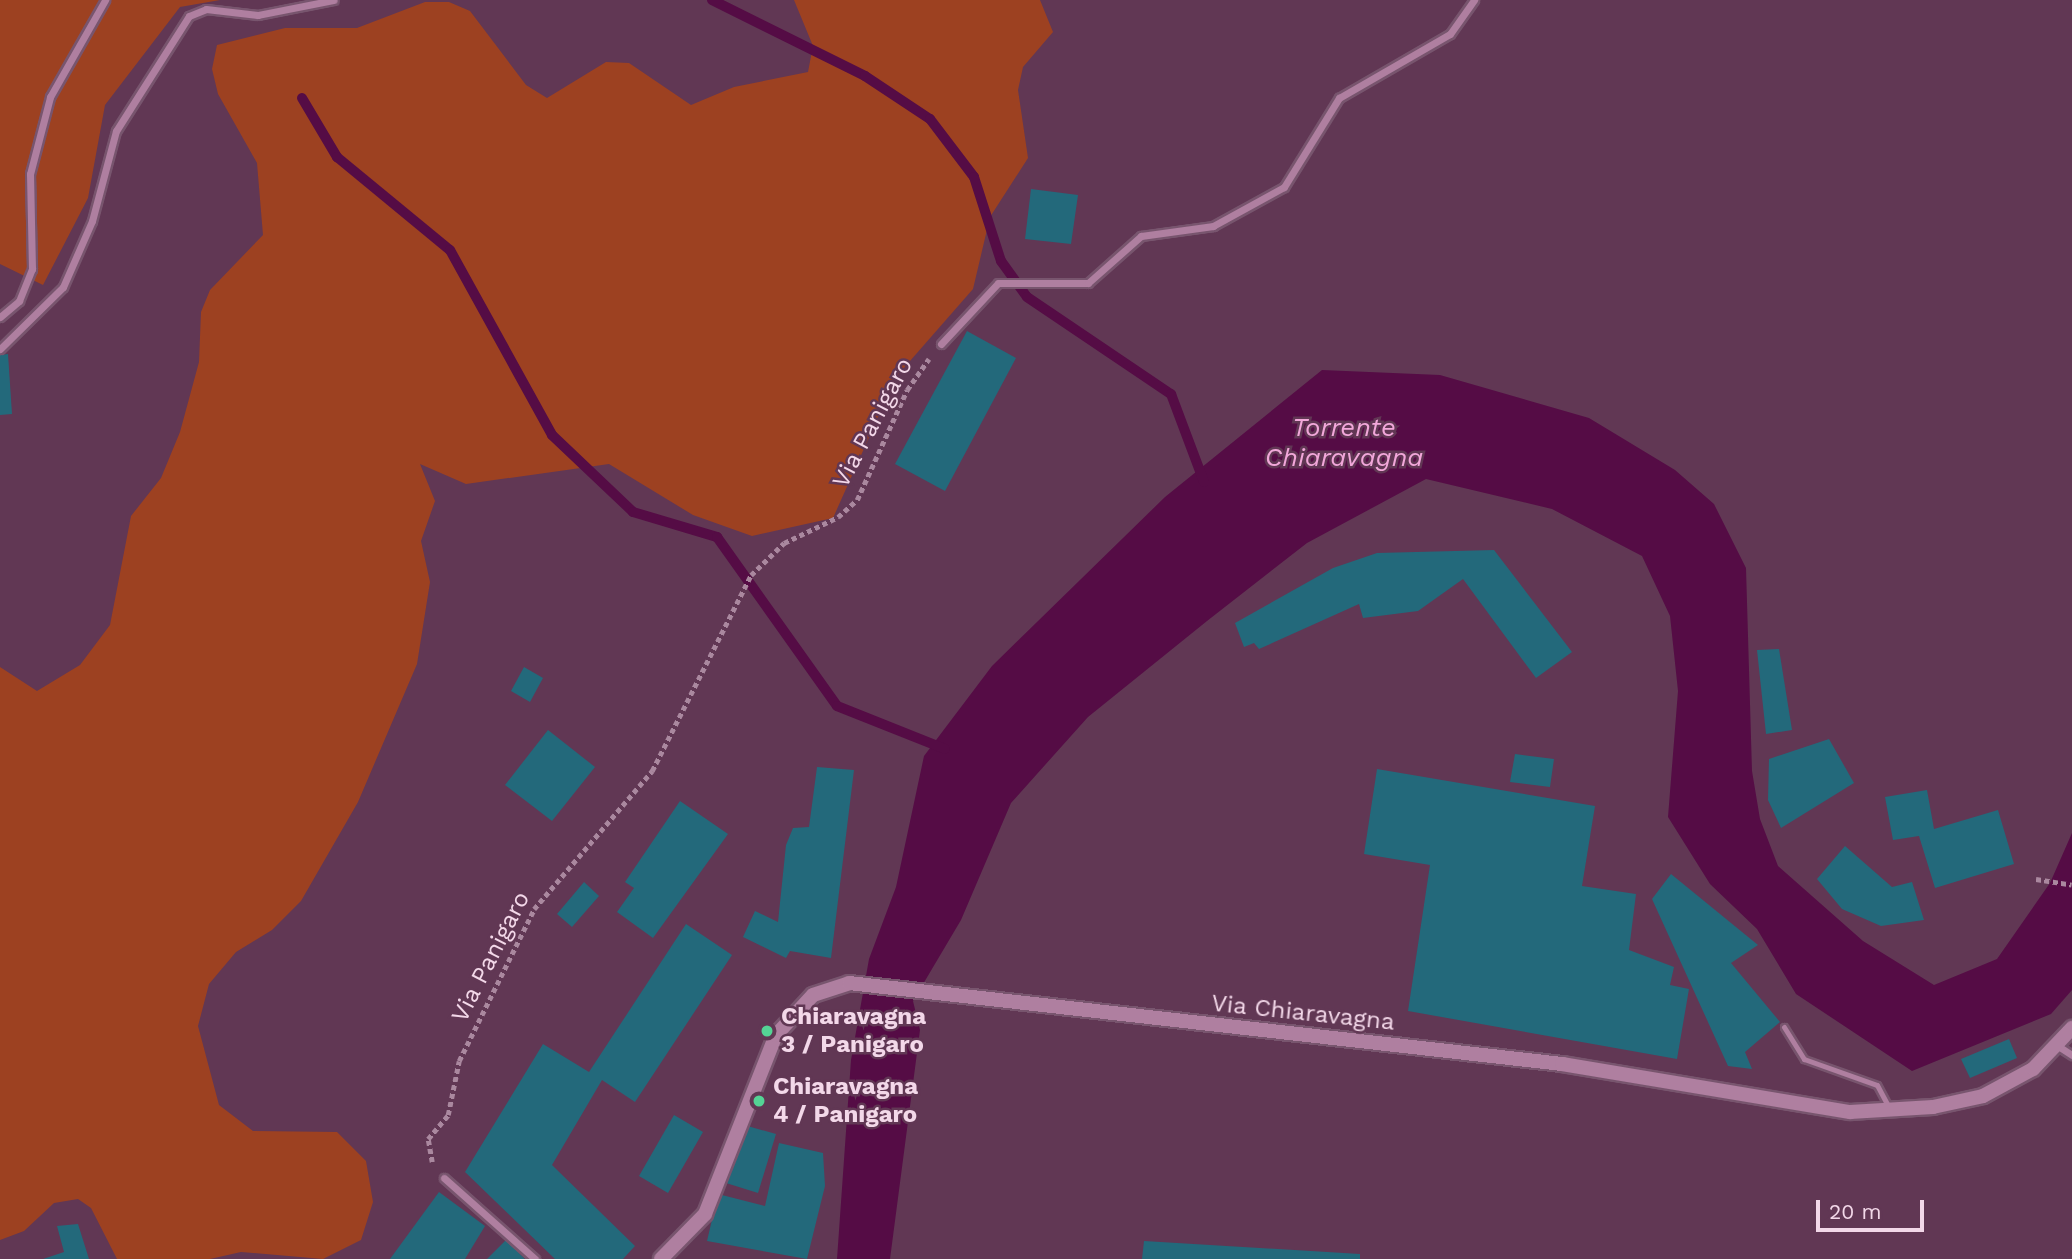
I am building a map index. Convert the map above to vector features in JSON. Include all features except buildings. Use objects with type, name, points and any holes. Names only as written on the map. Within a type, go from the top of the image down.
[{"type":"street","points":[[0,317],[19,301],[32,270],[30,174],[50,97],[105,0]]},
{"type":"street","points":[[0,349],[63,287],[92,221],[116,131],[189,16],[206,9],[258,15],[334,0]]},
{"type":"street","name":"Via Panigaro","points":[[941,344],[998,283],[1088,283],[1142,236],[1213,226],[1284,187],[1339,98],[1450,34],[1474,0]]},
{"type":"street","name":"Via Chiaravagna","points":[[661,1259],[705,1214],[776,1035],[813,995],[849,984],[944,997],[1562,1063],[1850,1112],[1891,1111],[1983,1096],[2017,1080],[2058,1046],[2072,1028]]},
{"type":"street","points":[[2058,1046],[2072,1055]]},
{"type":"street","points":[[444,1178],[535,1259]]},
{"type":"lane","points":[[1784,1027],[1804,1059],[1877,1085],[1891,1111]]},
{"type":"path","name":"Via Panigaro","points":[[444,1178],[426,1153],[428,1139],[448,1115],[459,1061],[534,909],[652,771],[751,575],[784,543],[838,517],[857,500],[907,390],[941,344]]},
{"type":"path","points":[[2036,879],[2072,885]]},
{"type":"shaded area","points":[[0,0],[220,0],[180,7],[105,105],[88,198],[43,285],[0,264]]},
{"type":"shaded area","points":[[794,0],[1040,0],[1053,32],[1023,67],[1018,90],[1028,158],[990,217],[973,289],[896,377],[833,518],[752,536],[693,515],[609,464],[466,484],[420,464],[435,501],[421,541],[430,582],[417,664],[358,802],[301,901],[272,930],[236,952],[209,984],[198,1026],[219,1105],[253,1131],[337,1132],[366,1161],[373,1202],[361,1240],[323,1259],[241,1252],[210,1259],[117,1259],[91,1208],[78,1199],[54,1203],[24,1231],[0,1240],[0,667],[37,691],[80,665],[110,625],[131,516],[161,478],[180,432],[199,362],[201,312],[210,290],[263,235],[257,163],[218,94],[212,69],[217,45],[285,28],[357,28],[425,2],[449,2],[470,11],[526,85],[547,98],[606,62],[629,63],[691,105],[734,87],[808,72],[813,46]]},
{"type":"water","name":"Torrente Chiaravagna","points":[[1322,370],[1440,375],[1589,418],[1675,470],[1714,504],[1746,568],[1752,771],[1760,819],[1778,866],[1863,941],[1934,985],[1997,959],[2050,883],[2072,833],[2072,990],[2051,1014],[1912,1071],[1796,994],[1757,929],[1710,884],[1668,817],[1678,691],[1670,616],[1642,556],[1552,509],[1426,479],[1307,543],[1207,621],[1088,717],[1011,803],[961,920],[913,1001],[920,1030],[890,1259],[837,1259],[851,1060],[869,959],[896,887],[924,756],[992,666],[1165,497]]},
{"type":"waterway","points":[[712,0],[865,76],[930,119],[974,177],[1001,261],[1027,297],[1171,394],[1204,482]]},
{"type":"waterway","points":[[302,98],[337,157],[450,250],[552,435],[633,512],[717,537],[837,706],[945,749]]},
{"type":"place","name":"Chiaravagna 3 / Panigaro","points":[[767,1031]]},
{"type":"place","name":"Chiaravagna 4 / Panigaro","points":[[759,1101]]}]
